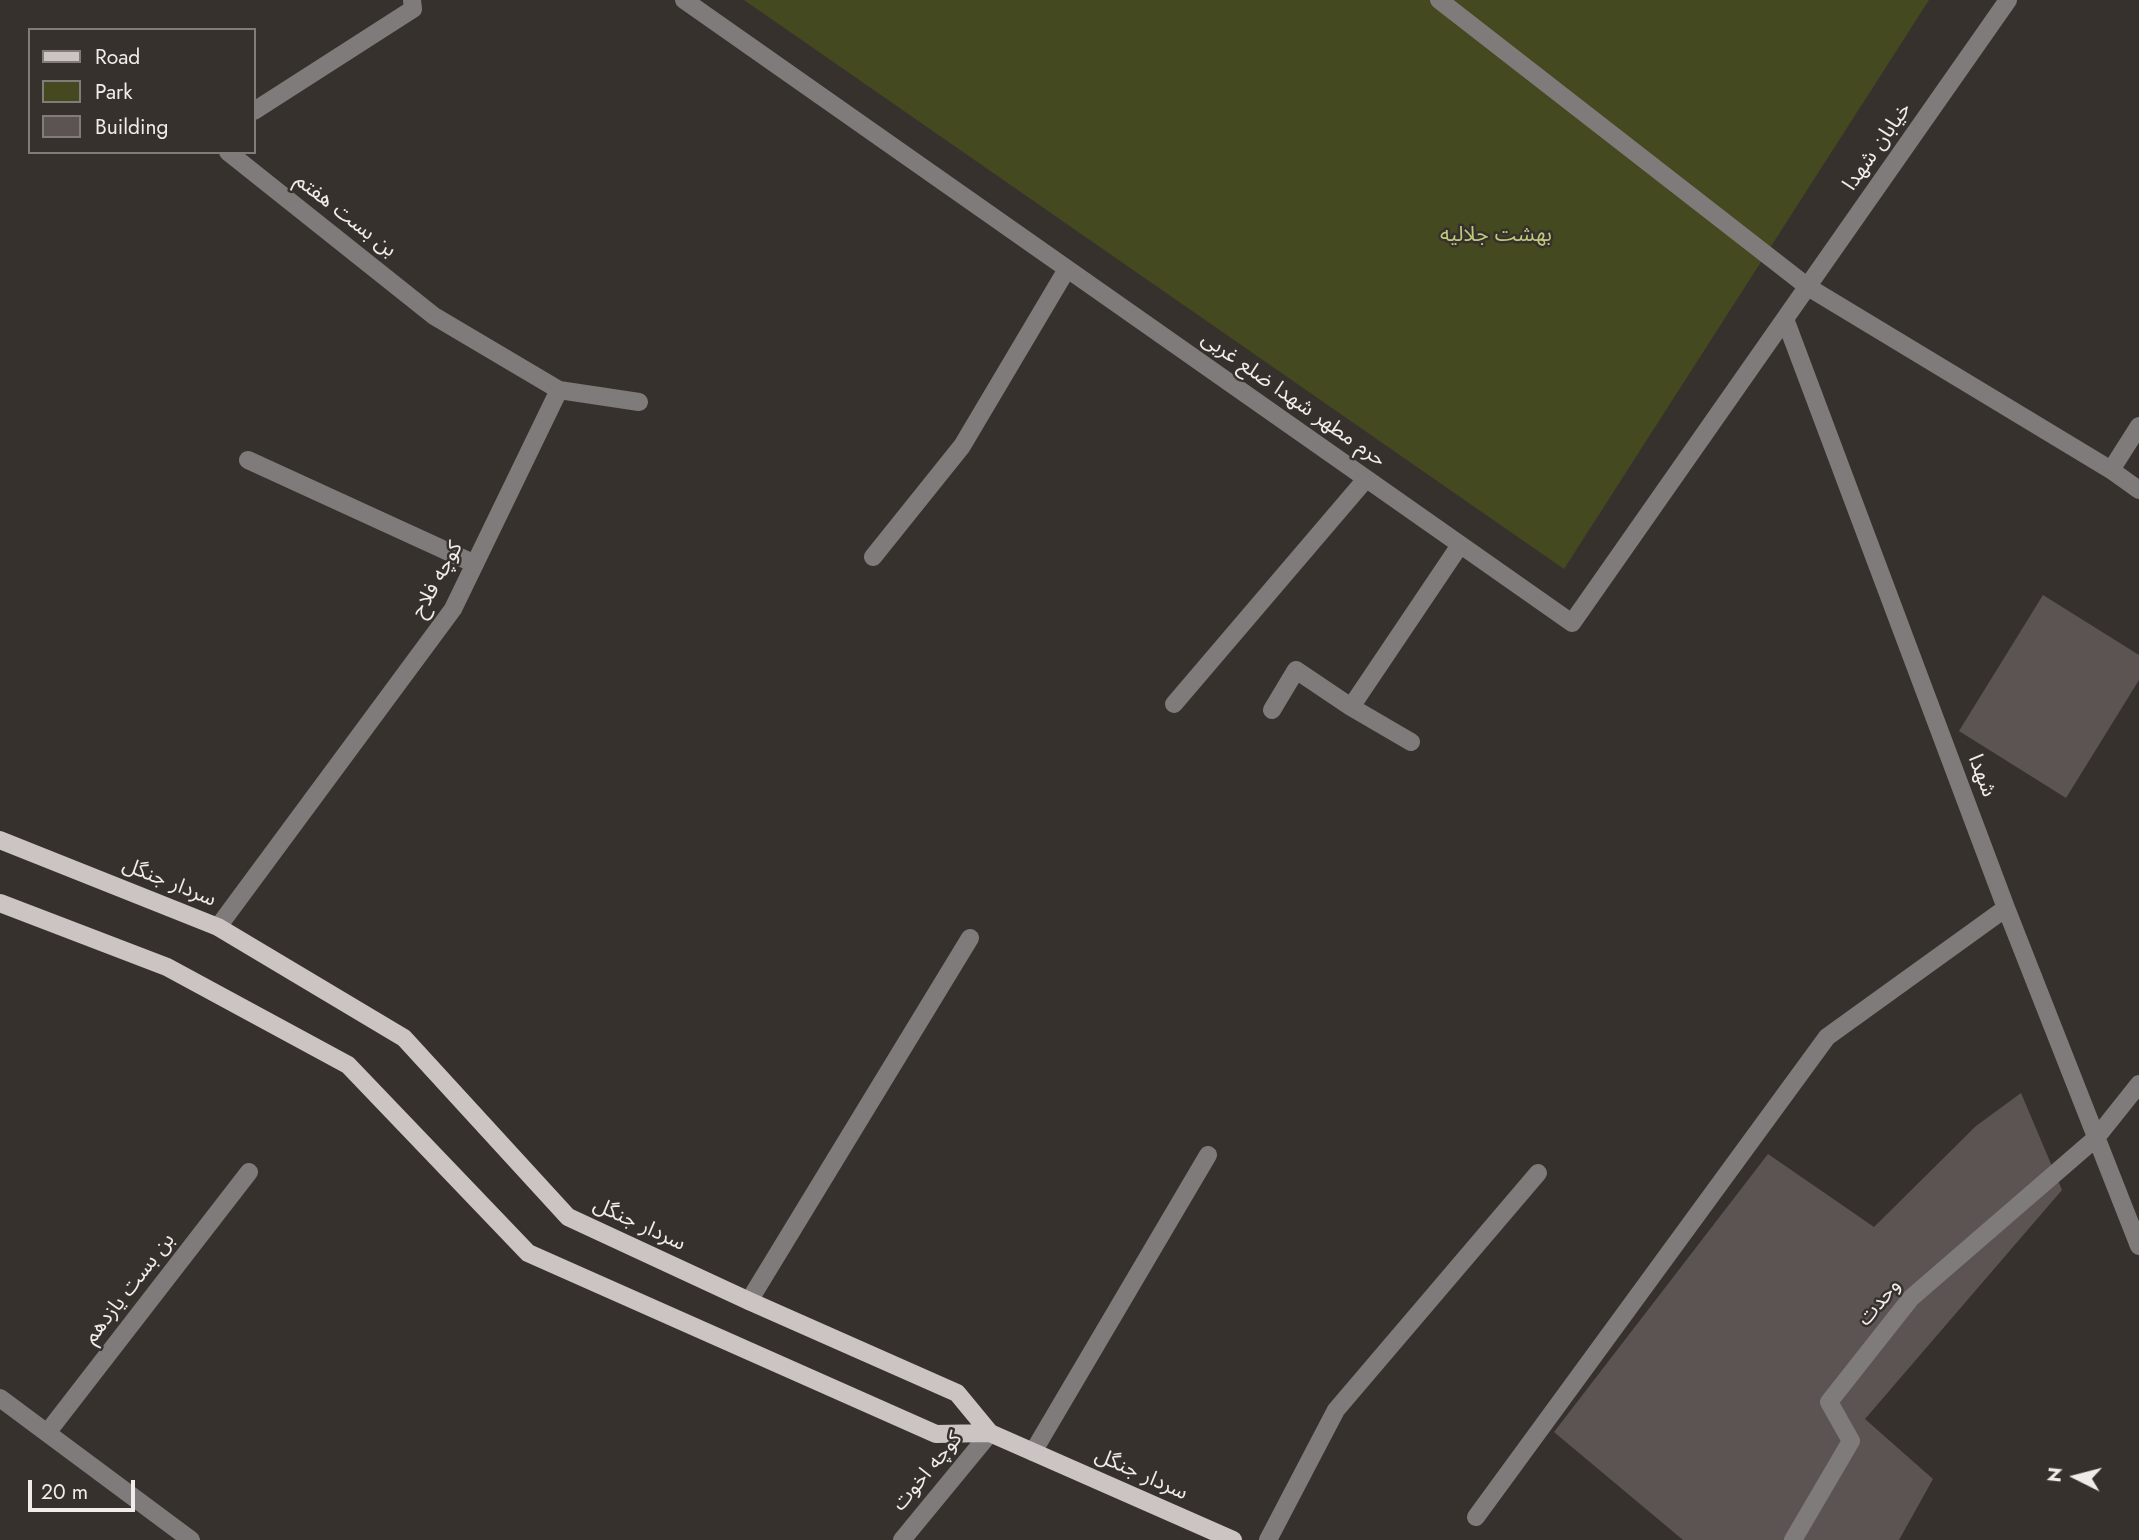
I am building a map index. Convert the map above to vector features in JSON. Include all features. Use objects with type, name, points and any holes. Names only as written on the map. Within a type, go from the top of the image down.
[{"type":"main road","name":"سردار جنگل","points":[[0,840],[218,927],[404,1038],[568,1217],[748,1301],[957,1393],[990,1433],[1233,1540]]},
{"type":"main road","points":[[0,902],[167,967],[348,1065],[528,1253],[936,1434],[990,1433]]},
{"type":"street","points":[[256,110],[413,9],[412,0]]},
{"type":"street","name":"حرم مطهر شهدا ضلع غربی","points":[[684,0],[1572,623],[1785,319]]},
{"type":"street","points":[[1439,0],[1808,287],[2111,470],[2139,491]]},
{"type":"street","name":"خیابان شهدا","points":[[1785,319],[2008,0]]},
{"type":"street","name":"بن بست هفتم","points":[[231,154],[434,316],[559,390]]},
{"type":"street","points":[[873,557],[962,446],[1066,269]]},
{"type":"street","name":"شهدا","points":[[1785,319],[2006,908],[2139,1246]]},
{"type":"street","points":[[559,390],[639,402]]},
{"type":"street","name":"کوچه فلاح","points":[[218,927],[453,609],[559,390]]},
{"type":"street","points":[[2111,470],[2139,426]]},
{"type":"street","points":[[248,460],[475,564]]},
{"type":"street","points":[[1174,704],[1366,479]]},
{"type":"street","points":[[1351,707],[1460,545]]},
{"type":"street","points":[[1272,710],[1296,670],[1351,707],[1411,742]]},
{"type":"street","points":[[1476,1517],[1827,1037],[2006,908]]},
{"type":"street","points":[[748,1301],[970,938]]},
{"type":"street","points":[[2096,1138],[2139,1084]]},
{"type":"street","name":"وحدت","points":[[1793,1540],[1851,1441],[1829,1402],[1911,1298],[2096,1138]]},
{"type":"street","points":[[1033,1452],[1208,1155]]},
{"type":"street","name":"بن بست یازدهم","points":[[47,1433],[249,1172]]},
{"type":"street","points":[[1268,1540],[1336,1410],[1538,1173]]},
{"type":"street","points":[[0,1398],[191,1540]]},
{"type":"street","name":"کوچه اخوت","points":[[902,1540],[990,1433]]},
{"type":"green space","name":"بهشت جلالیه","points":[[744,0],[1929,0],[1564,569]]},
{"type":"building","points":[[2043,595],[2139,655],[2139,680],[2066,798],[1959,731]]},
{"type":"building","points":[[2021,1093],[2062,1190],[1865,1419],[1933,1479],[1899,1540],[1683,1540],[1554,1432],[1768,1154],[1874,1227],[1976,1126]]}]
